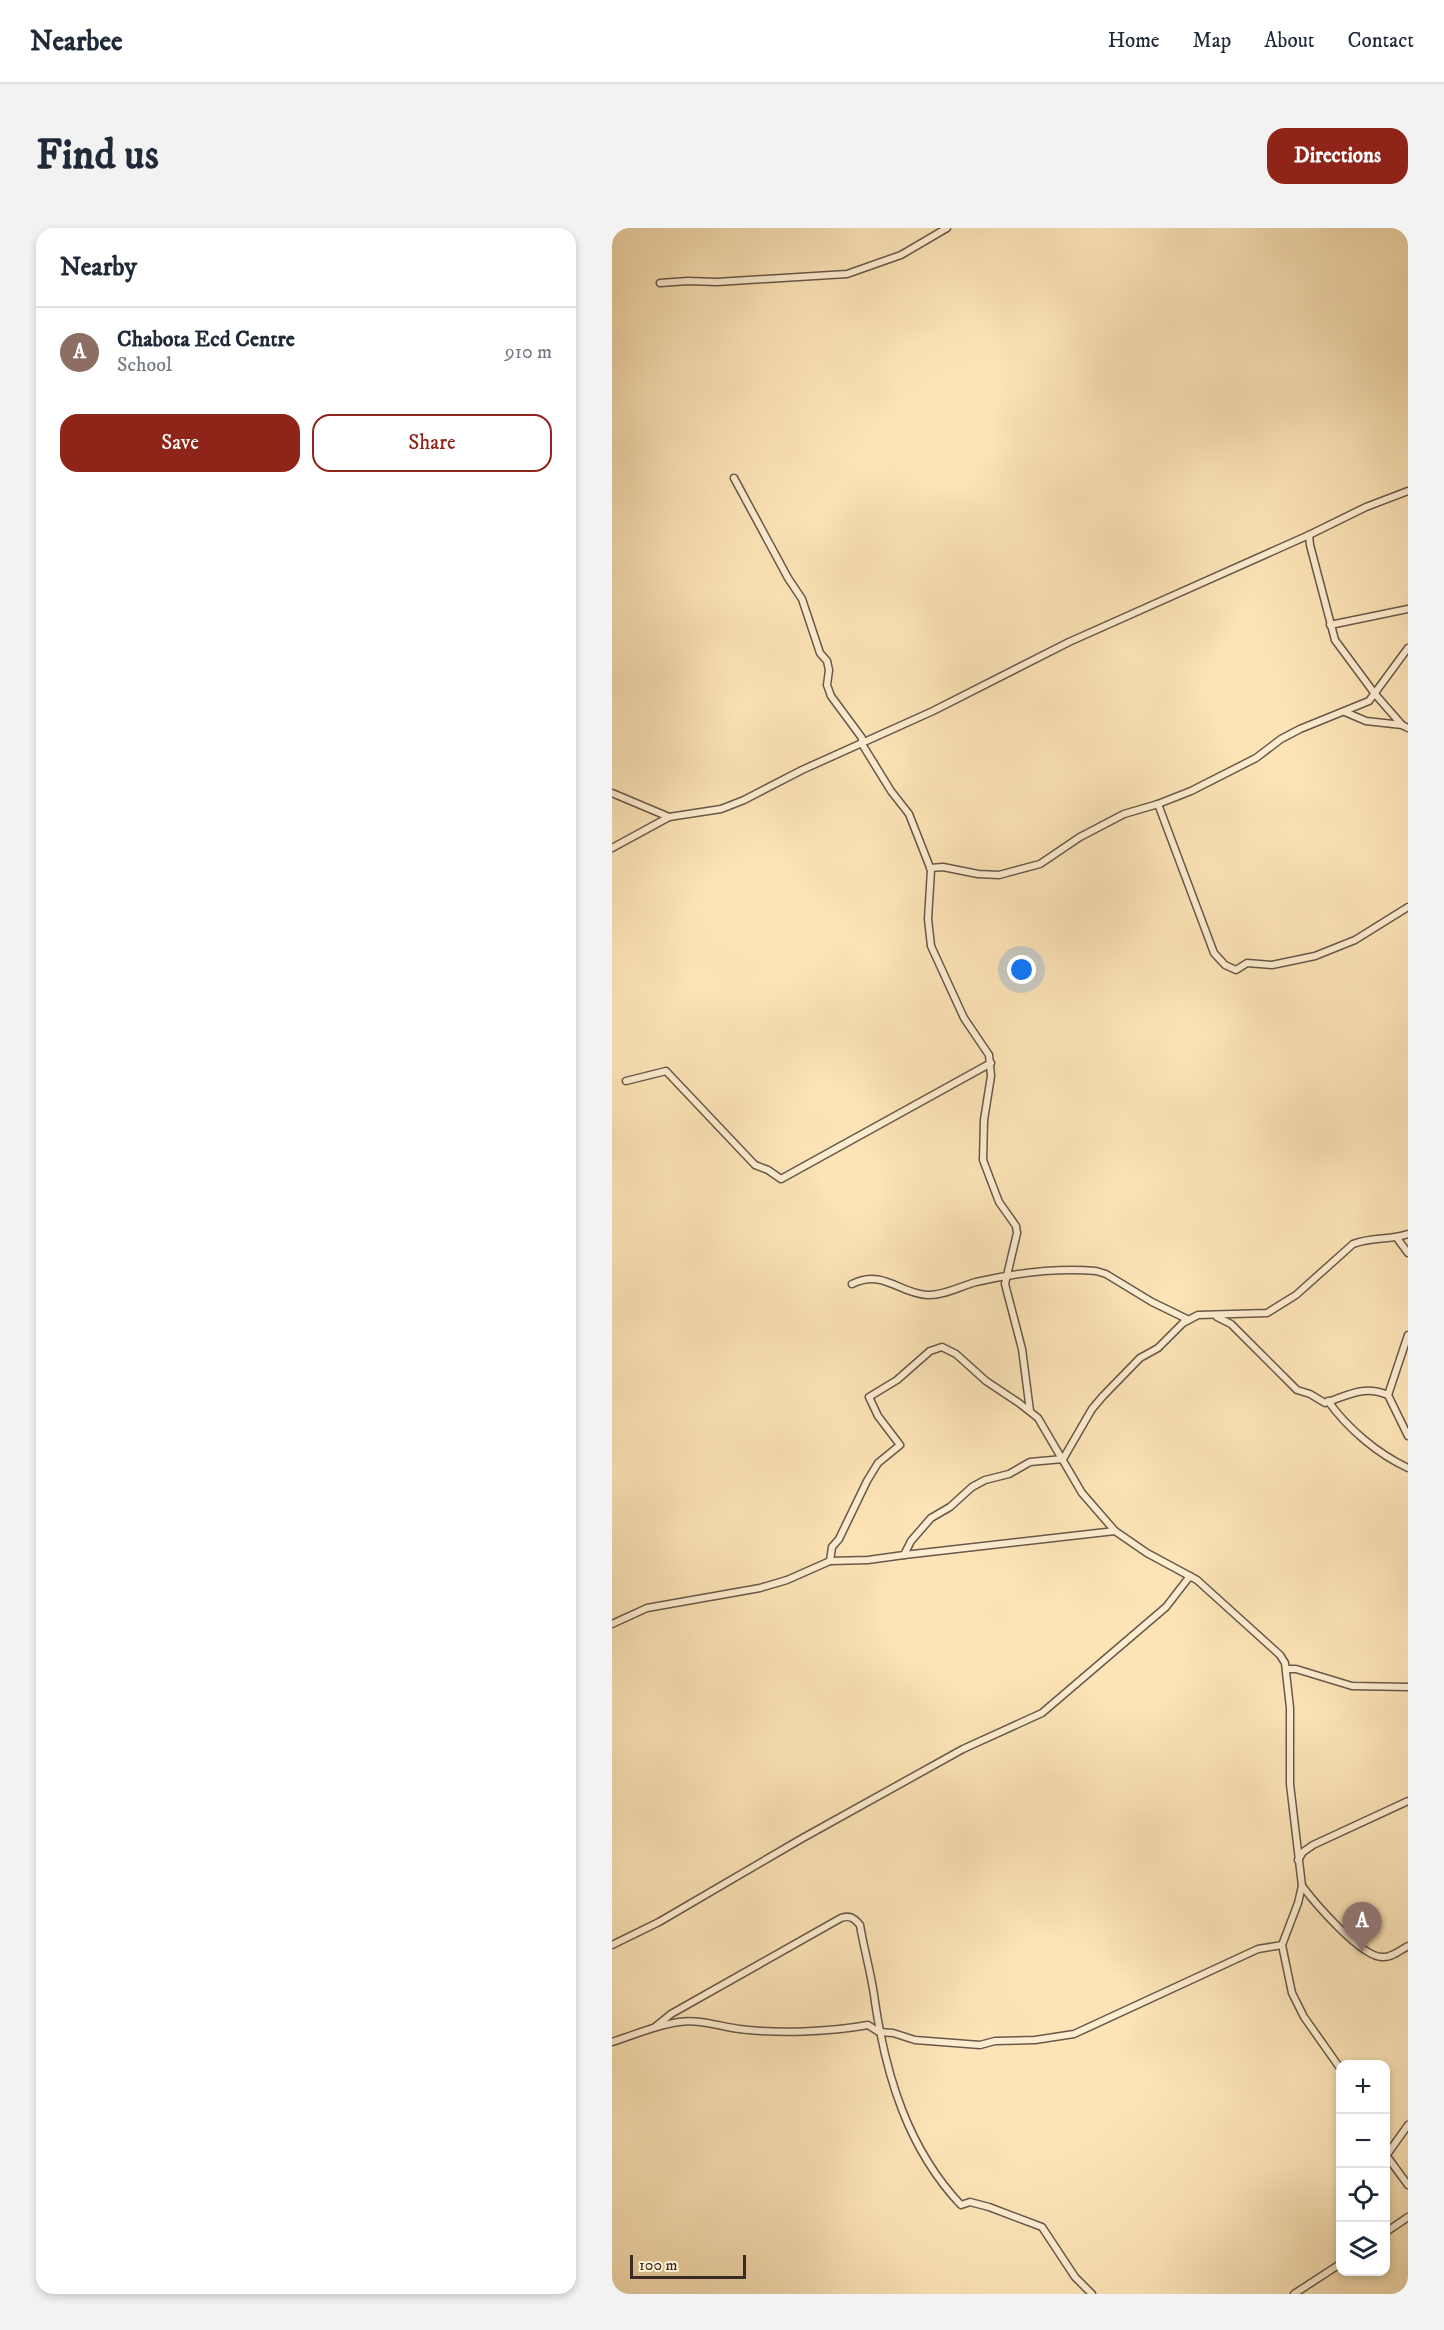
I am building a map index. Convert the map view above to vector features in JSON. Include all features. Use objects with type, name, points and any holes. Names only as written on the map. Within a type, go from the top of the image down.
[{"type":"street","points":[[660,283],[847,274],[901,255],[946,228]]},
{"type":"street","points":[[734,478],[788,578],[802,599],[817,645],[827,661],[829,670],[827,685],[831,696],[862,738],[862,744],[891,792],[909,814],[930,868],[928,919],[931,946],[964,1018],[989,1055],[991,1063],[992,1076],[984,1120],[983,1160],[999,1202],[1016,1226],[1017,1233],[1005,1284],[1022,1349],[1030,1411]]},
{"type":"street","points":[[612,848],[669,817],[721,809],[744,800],[975,691],[1069,642],[1310,535],[1366,507],[1408,491]]},
{"type":"street","points":[[1310,535],[1310,545],[1335,640],[1375,694],[1405,727]]},
{"type":"street","points":[[1330,625],[1408,609]]},
{"type":"street","points":[[930,868],[943,867],[978,874],[999,875],[1040,864],[1080,837],[1124,814],[1191,791],[1256,758],[1307,725],[1369,701],[1408,648]]},
{"type":"street","points":[[1344,712],[1366,720],[1405,727]]},
{"type":"street","points":[[612,793],[669,817]]},
{"type":"street","points":[[1158,804],[1214,953],[1225,965],[1236,970],[1247,963],[1272,965],[1315,956],[1354,940],[1408,907]]},
{"type":"street","points":[[626,1081],[666,1071],[755,1165],[768,1170],[780,1179],[809,1166],[991,1063]]},
{"type":"street","points":[[1063,1458],[1098,1401],[1140,1358],[1166,1342],[1187,1319],[1198,1315],[1267,1313],[1296,1295],[1353,1244],[1361,1240],[1397,1238],[1408,1234]]},
{"type":"street","points":[[1397,1238],[1408,1253]]},
{"type":"street","points":[[852,1284],[861,1280],[881,1279],[929,1296],[1006,1276],[1096,1271],[1106,1274],[1138,1294],[1187,1319]]},
{"type":"street","points":[[1214,1315],[1231,1324],[1297,1390],[1310,1394],[1325,1403],[1365,1389],[1376,1389],[1388,1395],[1408,1436]]},
{"type":"street","points":[[1388,1395],[1408,1335]]},
{"type":"street","points":[[830,1561],[832,1547],[839,1539],[867,1481],[878,1463],[900,1445],[878,1416],[869,1397],[897,1380],[930,1351],[942,1347],[948,1349],[986,1381],[1030,1411],[1044,1426],[1083,1493],[1115,1531],[1147,1553],[1190,1576],[1280,1655],[1286,1669],[1290,1708],[1290,1784],[1302,1886],[1282,1945],[1292,1993],[1304,2017],[1336,2061]]},
{"type":"street","points":[[1328,1401],[1346,1424],[1392,1460],[1408,1468]]},
{"type":"street","points":[[904,1555],[911,1541],[931,1518],[950,1507],[972,1487],[985,1480],[1009,1474],[1030,1462],[1063,1458]]},
{"type":"street","points":[[612,1624],[647,1608],[760,1588],[787,1580],[830,1561],[868,1560],[1115,1531]]},
{"type":"street","points":[[612,1945],[659,1922],[801,1839],[963,1749],[1042,1713],[1166,1607],[1190,1576]]},
{"type":"street","points":[[1286,1669],[1296,1669],[1352,1686],[1408,1687]]},
{"type":"street","points":[[1298,1860],[1303,1852],[1313,1845],[1408,1801]]},
{"type":"street","points":[[1302,1886],[1345,1935],[1374,1955],[1386,1957],[1408,1946]]},
{"type":"street","points":[[655,2027],[671,2014],[848,1916],[854,1918],[860,1925],[876,2003],[879,2032],[894,2092],[915,2140],[942,2183],[962,2205],[969,2202],[989,2207],[1042,2227],[1076,2277],[1092,2294]]},
{"type":"street","points":[[612,2042],[655,2027],[696,2021],[764,2031],[836,2031],[868,2025],[879,2032],[893,2033],[915,2040],[980,2045],[995,2041],[1035,2040],[1074,2034],[1257,1949],[1282,1945]]},
{"type":"street","points":[[1390,2150],[1408,2125]]},
{"type":"street","points":[[1390,2160],[1408,2185]]},
{"type":"street","points":[[1390,2229],[1408,2217]]},
{"type":"street","points":[[1294,2294],[1336,2267]]},
{"type":"place","name":"Chabota Ecd Centre","points":[[1362,1952]]}]
